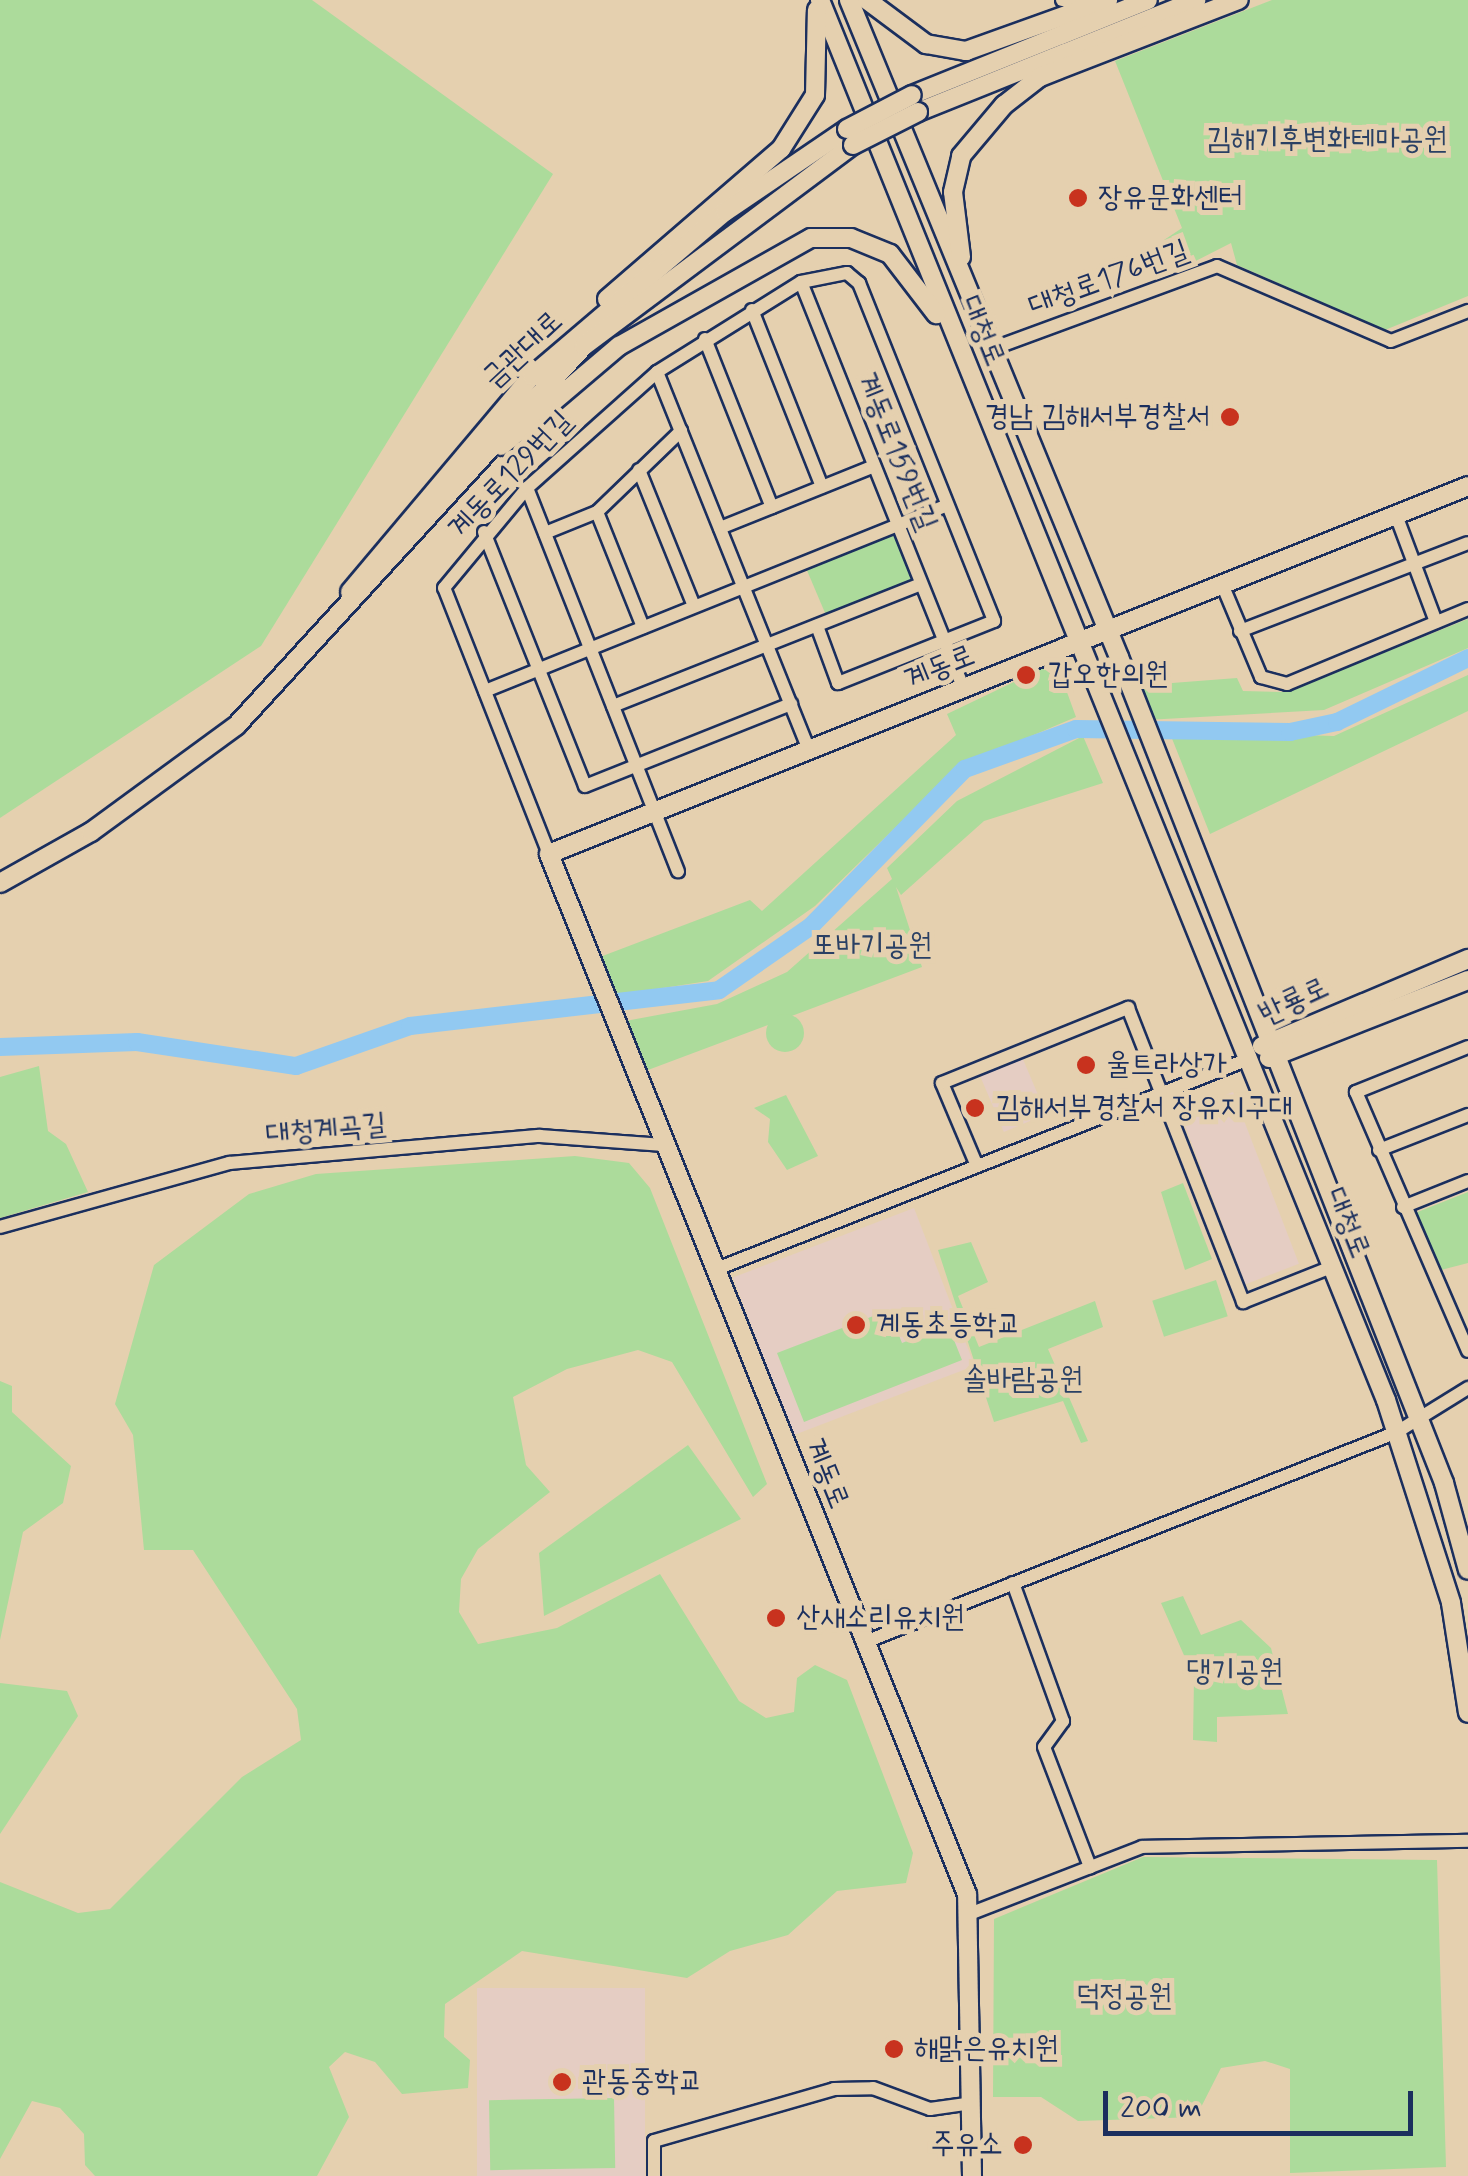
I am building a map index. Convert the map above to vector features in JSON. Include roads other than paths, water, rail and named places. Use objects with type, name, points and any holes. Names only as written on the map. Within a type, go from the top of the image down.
[{"type":"main road","points":[[576,336],[627,275],[781,149],[815,95],[818,0]]},
{"type":"main road","name":"대청로","points":[[818,0],[961,354],[1100,680],[1397,1432],[1450,1603],[1468,1713]]},
{"type":"main road","name":"대청로","points":[[849,0],[986,344],[1124,668],[1416,1412],[1468,1570]]},
{"type":"main road","points":[[867,0],[926,44],[966,50],[1071,4],[1108,0]]},
{"type":"main road","points":[[1071,4],[1124,0]]},
{"type":"main road","points":[[850,136],[915,103],[1148,0]]},
{"type":"main road","points":[[1153,30],[1200,0]]},
{"type":"main road","points":[[915,103],[1200,0]]},
{"type":"main road","points":[[986,344],[954,228],[960,156],[1040,77],[1153,30],[1239,0]]},
{"type":"main road","name":"금관대로","points":[[293,668],[443,472],[576,336],[725,212],[850,136]]},
{"type":"main road","name":"금관대로","points":[[0,883],[123,809],[236,726],[584,346],[850,136]]},
{"type":"main road","points":[[431,511],[619,346],[811,238],[851,238],[890,254],[961,354]]},
{"type":"main road","name":"계동로","points":[[972,2176],[972,1913],[549,854],[1468,486]]},
{"type":"main road","name":"반룡로","points":[[1251,1058],[1268,1039],[1468,958]]},
{"type":"main road","name":"반룡로","points":[[1251,1058],[1276,1058],[1468,980]]},
{"type":"street","name":"대청로176번길","points":[[986,344],[1217,266],[1391,342],[1468,311]]},
{"type":"street","name":"계동로129번길","points":[[549,854],[444,588],[484,532],[527,488],[657,372],[801,282],[846,273],[858,283],[947,505]]},
{"type":"street","name":"계동로159번길","points":[[801,282],[963,688]]},
{"type":"street","points":[[752,310],[822,487]]},
{"type":"street","points":[[705,339],[772,507]]},
{"type":"street","points":[[657,372],[809,750]]},
{"type":"street","points":[[545,533],[597,512],[681,432]]},
{"type":"street","points":[[720,528],[874,466]]},
{"type":"street","points":[[639,470],[694,606]]},
{"type":"street","points":[[527,488],[678,871]]},
{"type":"street","points":[[485,691],[947,505]]},
{"type":"street","name":"계동로159번길","points":[[817,626],[838,683],[994,621],[947,505]]},
{"type":"street","points":[[597,512],[643,627]]},
{"type":"street","points":[[1396,515],[1436,622]]},
{"type":"street","points":[[484,532],[585,786],[791,704]]},
{"type":"street","points":[[1240,632],[1468,542]]},
{"type":"street","points":[[613,706],[921,584]]},
{"type":"street","points":[[1222,584],[1261,678],[1286,684],[1468,610]]},
{"type":"street","points":[[976,1166],[942,1082],[1128,1008],[1243,1302],[1334,1266]]},
{"type":"street","points":[[1468,1047],[1356,1092],[1468,1351]]},
{"type":"street","points":[[714,1270],[1251,1058]]},
{"type":"street","points":[[1380,1150],[1468,1115]]},
{"type":"street","name":"대청계곡길","points":[[0,1228],[229,1163],[540,1136],[664,1145]]},
{"type":"street","points":[[1403,1208],[1468,1181]]},
{"type":"street","points":[[865,1642],[1397,1432],[1416,1412],[1468,1388]]},
{"type":"street","points":[[1013,1583],[1063,1720],[1044,1747],[1090,1867]]},
{"type":"street","points":[[972,1913],[1142,1847],[1468,1841]]},
{"type":"street","points":[[654,2176],[654,2141],[834,2089],[873,2088],[930,2109],[972,2103]]},
{"type":"waterway","points":[[0,1047],[137,1042],[296,1066],[410,1026],[719,990],[811,926],[965,769],[1076,729],[1290,732],[1337,722],[1468,658]]},
{"type":"place","name":"장유문화센터","points":[[1078,198]]},
{"type":"place","name":"경남 김해서부경찰서","points":[[1230,417]]},
{"type":"place","name":"갑오한의원","points":[[1026,675]]},
{"type":"place","name":"울트라상가","points":[[1086,1065]]},
{"type":"place","name":"김해서부경찰서 장유지구대","points":[[975,1108]]},
{"type":"place","name":"계동초등학교","points":[[856,1325]]},
{"type":"place","name":"산새소리유치원","points":[[776,1618]]},
{"type":"place","name":"해맑은유치원","points":[[894,2049]]},
{"type":"place","name":"관동중학교","points":[[562,2082]]},
{"type":"place","name":"주유소","points":[[1023,2145]]},
{"type":"park label","name":"김해기후변화테마공원","points":[[1327,140]]},
{"type":"park label","name":"또바기공원","points":[[872,946]]},
{"type":"park label","name":"솔바람공원","points":[[1023,1380]]},
{"type":"park label","name":"댕기공원","points":[[1235,1672]]},
{"type":"park label","name":"덕정공원","points":[[1124,1997]]}]
